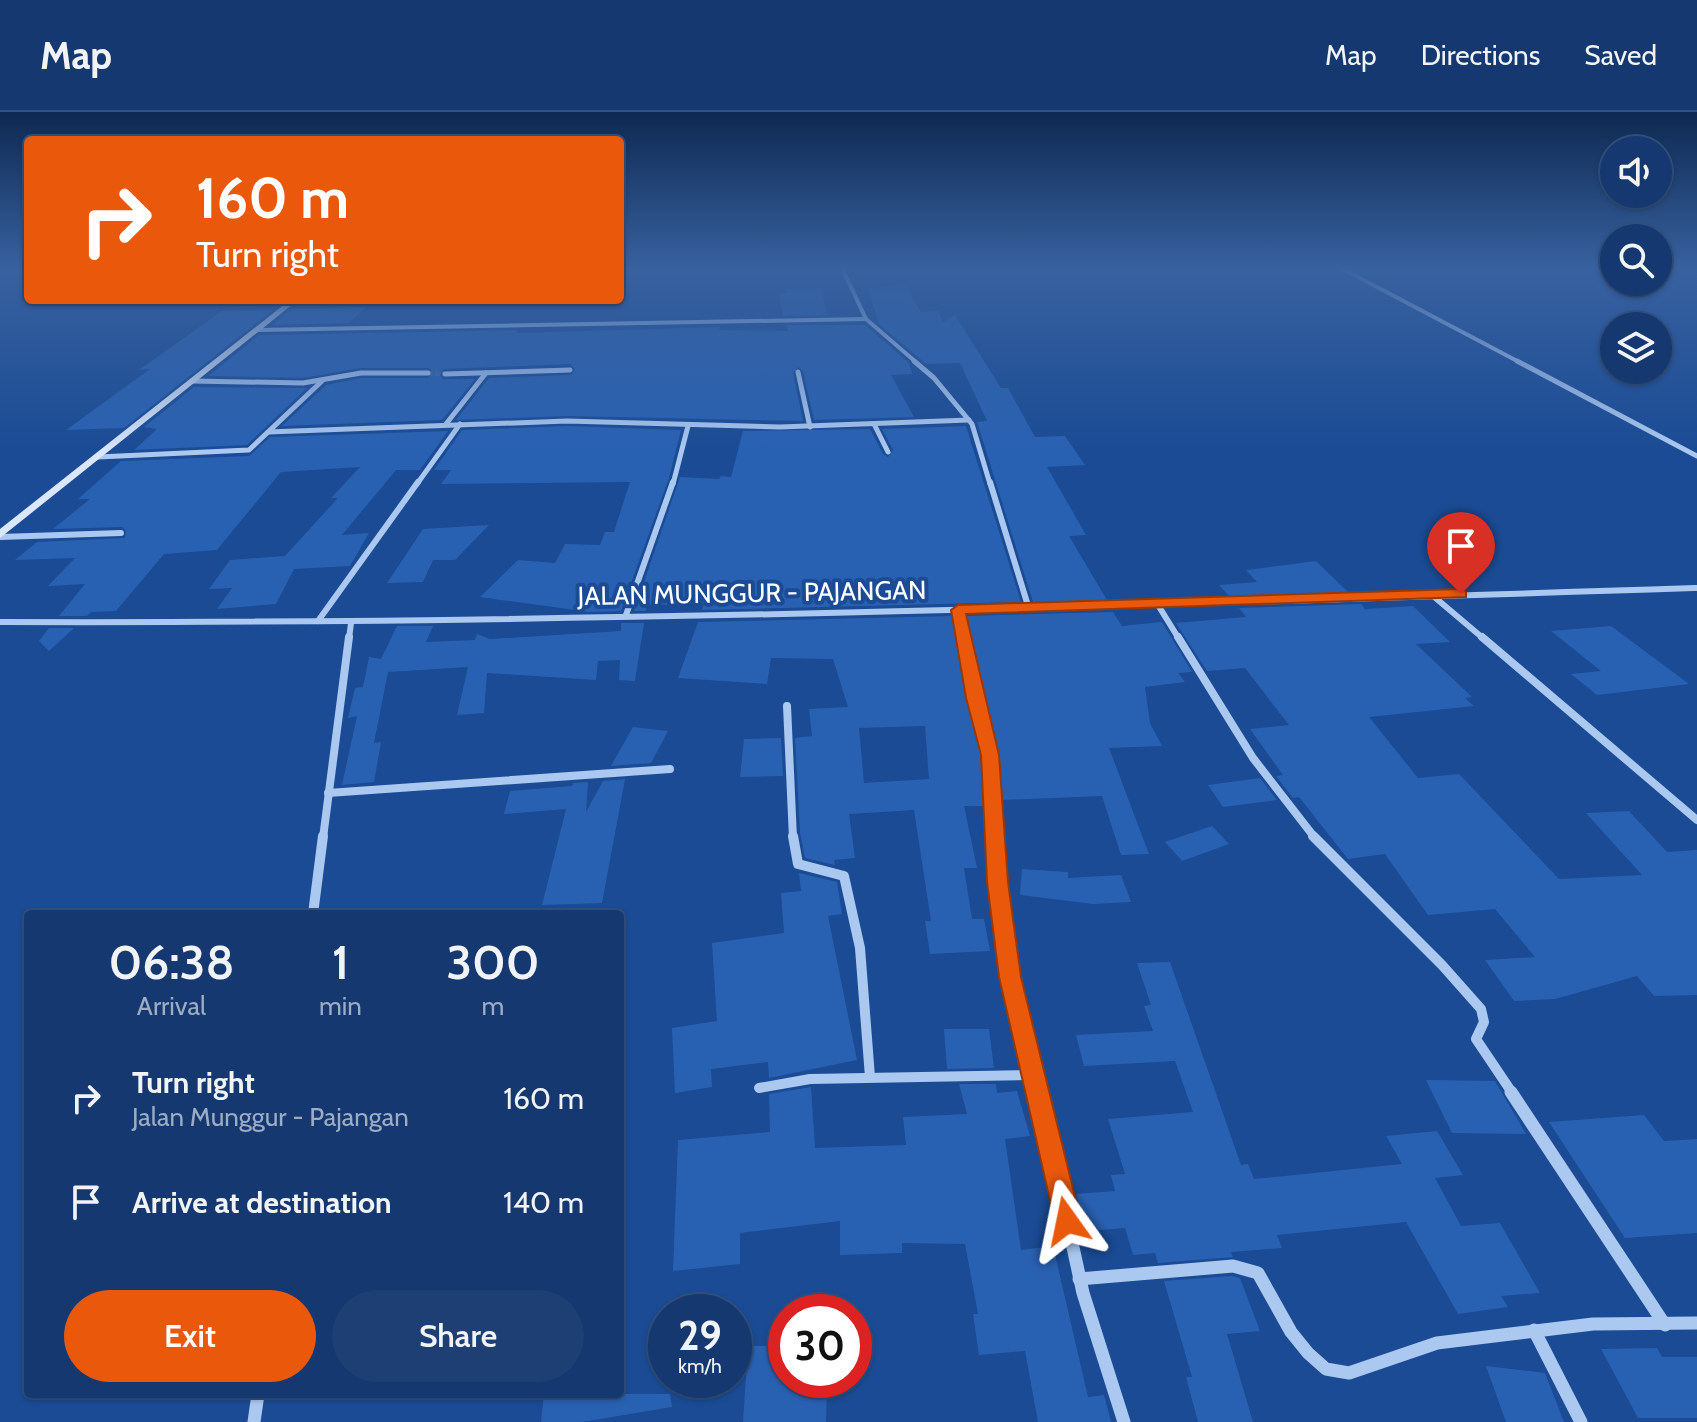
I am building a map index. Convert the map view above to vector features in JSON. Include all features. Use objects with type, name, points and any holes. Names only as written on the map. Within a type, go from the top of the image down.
[{"type":"street","points":[[0,536],[257,330],[305,329]]},
{"type":"street","points":[[878,329],[934,378],[969,420],[1003,519],[1029,609]]},
{"type":"street","points":[[1457,329],[1697,456]]},
{"type":"street","points":[[445,374],[570,370]]},
{"type":"street","points":[[798,372],[810,427]]},
{"type":"street","points":[[192,381],[322,381],[361,373],[428,373]]},
{"type":"street","points":[[446,424],[486,373]]},
{"type":"street","points":[[98,457],[249,450],[322,381]]},
{"type":"street","points":[[268,432],[446,424],[623,421],[688,426],[810,427],[969,420]]},
{"type":"street","points":[[318,621],[460,424]]},
{"type":"street","points":[[874,424],[888,452]]},
{"type":"street","points":[[626,615],[670,494],[688,426]]},
{"type":"street","points":[[0,536],[121,533]]},
{"type":"street","name":"JALAN MUNGGUR - PAJANGAN","points":[[0,622],[351,623],[1029,609],[1697,588]]},
{"type":"street","points":[[1432,594],[1697,820]]},
{"type":"street","points":[[1158,605],[1246,746],[1297,817],[1320,844],[1424,944],[1481,1009],[1484,1022],[1476,1039],[1665,1325]]},
{"type":"street","points":[[958,610],[990,755],[998,882],[1010,977],[1035,1075],[1079,1279],[1124,1422]]},
{"type":"street","points":[[313,910],[351,623]]},
{"type":"street","points":[[787,706],[795,860],[818,871],[844,876],[860,948],[870,1077]]},
{"type":"street","points":[[328,793],[670,769]]},
{"type":"street","points":[[759,1088],[810,1079],[1035,1075]]},
{"type":"street","points":[[1079,1279],[1233,1266],[1258,1273],[1291,1332],[1308,1353],[1326,1369],[1349,1373],[1437,1343],[1593,1324],[1697,1323]]},
{"type":"street","points":[[1534,1330],[1581,1422]]},
{"type":"street","points":[[254,1422],[257,1398]]},
{"type":"building","points":[[196,329],[249,329],[124,428],[66,430],[150,369],[139,370]]},
{"type":"building","points":[[647,329],[870,329],[909,363],[912,374],[891,375],[914,417],[814,420],[803,371],[798,367],[793,373],[803,421],[567,416],[456,420],[489,378],[571,375],[575,369],[570,364],[443,369],[440,375],[443,379],[475,379],[442,420],[282,426],[326,385],[361,378],[428,378],[433,371],[428,368],[361,368],[303,378],[208,376],[259,335],[517,330],[516,333]]},
{"type":"building","points":[[885,329],[964,329],[1001,388],[1008,388],[1035,437],[1065,436],[1085,465],[1047,467],[1086,535],[1069,536],[1107,600],[1033,602],[977,422],[987,421],[960,363],[926,364]]},
{"type":"building","points":[[194,387],[307,388],[247,445],[134,450],[157,429],[144,427]]},
{"type":"building","points":[[567,426],[681,430],[669,478],[621,611],[589,612],[480,597],[518,560],[555,563],[565,544],[600,545],[605,532],[614,532],[630,482],[441,484],[451,470],[434,470],[462,430]]},
{"type":"building","points":[[966,426],[1021,602],[702,610],[704,604],[647,605],[646,611],[634,611],[680,477],[731,477],[743,431],[870,429],[883,454],[888,457],[893,450],[882,429]]},
{"type":"building","points":[[448,431],[420,470],[396,470],[342,535],[369,533],[350,566],[294,569],[276,604],[217,609],[232,588],[209,589],[230,560],[285,556],[338,498],[331,498],[360,467],[281,472],[217,550],[164,554],[116,611],[91,612],[87,616],[59,616],[85,584],[48,586],[75,558],[15,560],[37,542],[125,538],[126,531],[122,527],[53,529],[90,499],[78,499],[121,461],[249,456],[270,437]]},
{"type":"building","points":[[489,525],[455,560],[433,560],[423,582],[387,583],[423,529]]},
{"type":"building","points":[[1316,561],[1349,593],[1229,596],[1219,585],[1257,582],[1246,570]]},
{"type":"building","points":[[1361,604],[1365,609],[1413,606],[1450,642],[1416,644],[1472,697],[1465,698],[1474,706],[1369,717],[1418,778],[1459,774],[1559,879],[1642,875],[1586,813],[1629,811],[1667,852],[1697,850],[1697,995],[1654,996],[1637,976],[1555,999],[1514,1001],[1485,960],[1535,957],[1495,909],[1428,915],[1385,854],[1348,859],[1299,797],[1293,798],[1276,776],[1283,775],[1250,729],[1289,725],[1245,668],[1207,671],[1176,623],[1246,617],[1239,608]]},
{"type":"building","points":[[1113,612],[1122,626],[1162,622],[1192,672],[1178,673],[1185,682],[1145,687],[1150,723],[1162,746],[1109,748],[1149,854],[1121,855],[1102,796],[1001,800],[997,754],[965,616]]},
{"type":"building","points":[[953,616],[983,756],[987,801],[984,801],[985,806],[964,806],[977,868],[964,868],[972,919],[984,919],[990,951],[930,954],[925,921],[931,921],[914,810],[849,814],[855,858],[834,860],[835,865],[805,858],[800,832],[795,738],[812,736],[809,709],[848,707],[833,659],[771,658],[767,684],[678,678],[698,622]],"holes":[[[925,726],[929,779],[864,783],[859,728]]]},
{"type":"building","points":[[621,623],[644,623],[635,681],[619,680],[620,660],[598,661],[596,680],[487,673],[484,713],[457,715],[468,667],[388,672],[374,743],[381,742],[374,782],[342,785],[357,716],[348,718],[355,688],[363,687],[369,657],[381,659],[397,626],[433,626],[426,642],[475,640],[477,634],[490,639],[621,631]]},
{"type":"building","points":[[1611,626],[1689,684],[1597,695],[1571,674],[1601,671],[1551,631]]},
{"type":"building","points":[[49,628],[74,628],[49,651],[39,641]]},
{"type":"building","points":[[633,727],[668,731],[651,763],[611,766]]},
{"type":"building","points":[[781,738],[783,776],[740,777],[744,739]]},
{"type":"building","points":[[1260,778],[1277,800],[1223,807],[1208,785]]},
{"type":"building","points":[[625,779],[602,903],[542,905],[566,809],[504,814],[510,791],[588,782],[586,812],[603,781]]},
{"type":"building","points":[[1212,826],[1229,844],[1182,861],[1165,842]]},
{"type":"building","points":[[1022,869],[1068,872],[1068,878],[1121,875],[1131,902],[1093,904],[1020,895]]},
{"type":"building","points":[[799,873],[837,882],[842,914],[828,916],[857,1060],[769,1078],[768,1062],[711,1069],[712,1087],[675,1093],[672,1028],[717,1021],[712,943],[784,933],[781,893],[801,891]]},
{"type":"building","points":[[1170,962],[1241,1165],[1248,1164],[1254,1179],[1402,1164],[1386,1136],[1437,1131],[1463,1175],[1435,1178],[1461,1226],[1500,1223],[1540,1293],[1501,1296],[1508,1307],[1458,1314],[1406,1222],[1277,1235],[1282,1248],[1231,1252],[1233,1257],[1158,1263],[1155,1253],[1133,1255],[1125,1228],[1086,1231],[1076,1194],[1115,1191],[1111,1175],[1125,1174],[1108,1119],[1193,1112],[1175,1061],[1084,1066],[1076,1035],[1153,1031],[1144,1006],[1151,1005],[1137,963]]},
{"type":"building","points":[[944,1029],[989,1029],[994,1068],[947,1069]]},
{"type":"building","points":[[1426,1080],[1495,1081],[1526,1134],[1452,1133]]},
{"type":"building","points":[[959,1084],[996,1084],[997,1093],[1017,1091],[1030,1136],[1005,1139],[1021,1250],[1053,1246],[1088,1397],[1104,1395],[1111,1422],[1038,1422],[1025,1351],[979,1355],[973,1314],[978,1314],[965,1244],[902,1243],[902,1253],[840,1255],[840,1221],[740,1233],[740,1264],[673,1271],[678,1140],[770,1132],[769,1094],[811,1087],[815,1148],[906,1145],[903,1117],[967,1114]]},
{"type":"building","points":[[1644,1115],[1664,1141],[1697,1139],[1697,1233],[1625,1238],[1549,1122]]},
{"type":"building","points":[[1240,1278],[1260,1331],[1227,1334],[1253,1422],[1198,1422],[1186,1377],[1192,1377],[1164,1281]]},
{"type":"building","points":[[752,1346],[768,1346],[768,1398],[827,1398],[826,1422],[743,1422],[745,1398],[752,1398]]},
{"type":"building","points":[[1657,1348],[1662,1357],[1697,1357],[1697,1418],[1638,1418],[1601,1349]]},
{"type":"building","points":[[1486,1366],[1545,1373],[1564,1422],[1506,1422]]},
{"type":"building","points":[[624,1394],[648,1394],[648,1398],[671,1398],[672,1407],[582,1422],[541,1422],[544,1398],[624,1398]]},
{"type":"tunnel","points":[[428,373],[445,374]]},
{"type":"route","points":[[1067,1221],[1010,977],[998,882],[990,755],[958,610],[1461,594]]}]
